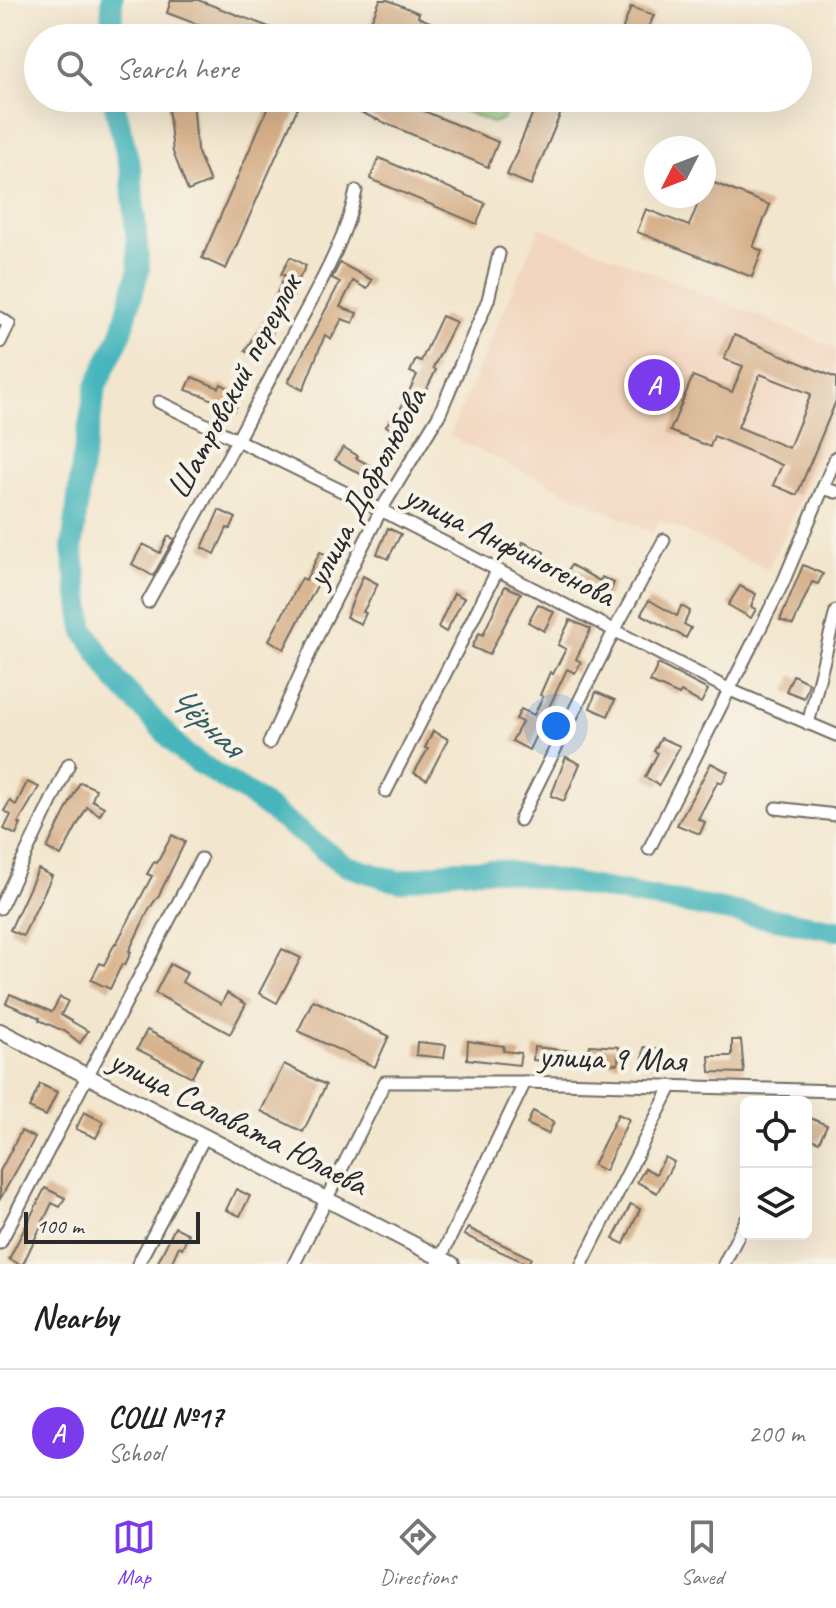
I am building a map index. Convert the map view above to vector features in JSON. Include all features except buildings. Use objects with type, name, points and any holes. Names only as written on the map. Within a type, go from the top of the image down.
[{"type":"street","name":"Шатровский переулок","points":[[148,602],[238,440],[350,219],[356,191]]},
{"type":"street","name":"улица Добролюбова","points":[[269,743],[323,624],[381,510],[439,415],[488,300],[499,254]]},
{"type":"street","points":[[0,342],[5,321]]},
{"type":"street","name":"улица Анфиногенова","points":[[159,402],[381,510],[730,690],[836,735]]},
{"type":"street","points":[[649,849],[782,585],[836,457]]},
{"type":"street","points":[[823,488],[836,492]]},
{"type":"street","points":[[520,820],[615,629],[664,540]]},
{"type":"street","points":[[386,791],[497,571]]},
{"type":"street","points":[[808,724],[836,611]]},
{"type":"street","points":[[0,908],[69,764]]},
{"type":"street","points":[[776,808],[836,815]]},
{"type":"street","points":[[0,1243],[201,859]]},
{"type":"street","name":"улица Салавата Юлаева","points":[[0,1031],[328,1199],[443,1262]]},
{"type":"street","name":"улица 9 Мая","points":[[328,1199],[385,1082],[525,1082],[671,1087],[794,1096]]},
{"type":"street","points":[[443,1262],[525,1082]]},
{"type":"street","points":[[582,1264],[671,1087]]},
{"type":"street","name":"улица 9 Мая","points":[[812,1096],[836,1091]]},
{"type":"street","points":[[138,1264],[204,1138]]},
{"type":"street","points":[[294,1264],[328,1199]]},
{"type":"street","points":[[724,1264],[740,1232]]},
{"type":"shaded area","points":[[540,227],[836,348],[836,421],[768,569],[659,520],[652,533],[449,436]]},
{"type":"green space","points":[[466,112],[506,112],[503,120],[492,123]]},
{"type":"waterway","name":"Чёрная","points":[[111,24],[112,0]]},
{"type":"waterway","name":"Чёрная","points":[[116,112],[131,171],[139,269],[121,334],[96,386],[72,549],[84,630],[116,680],[186,755],[253,797],[344,865],[399,882],[457,870],[499,870],[836,930]]},
{"type":"place","name":"СОШ №17","points":[[654,385]]}]
